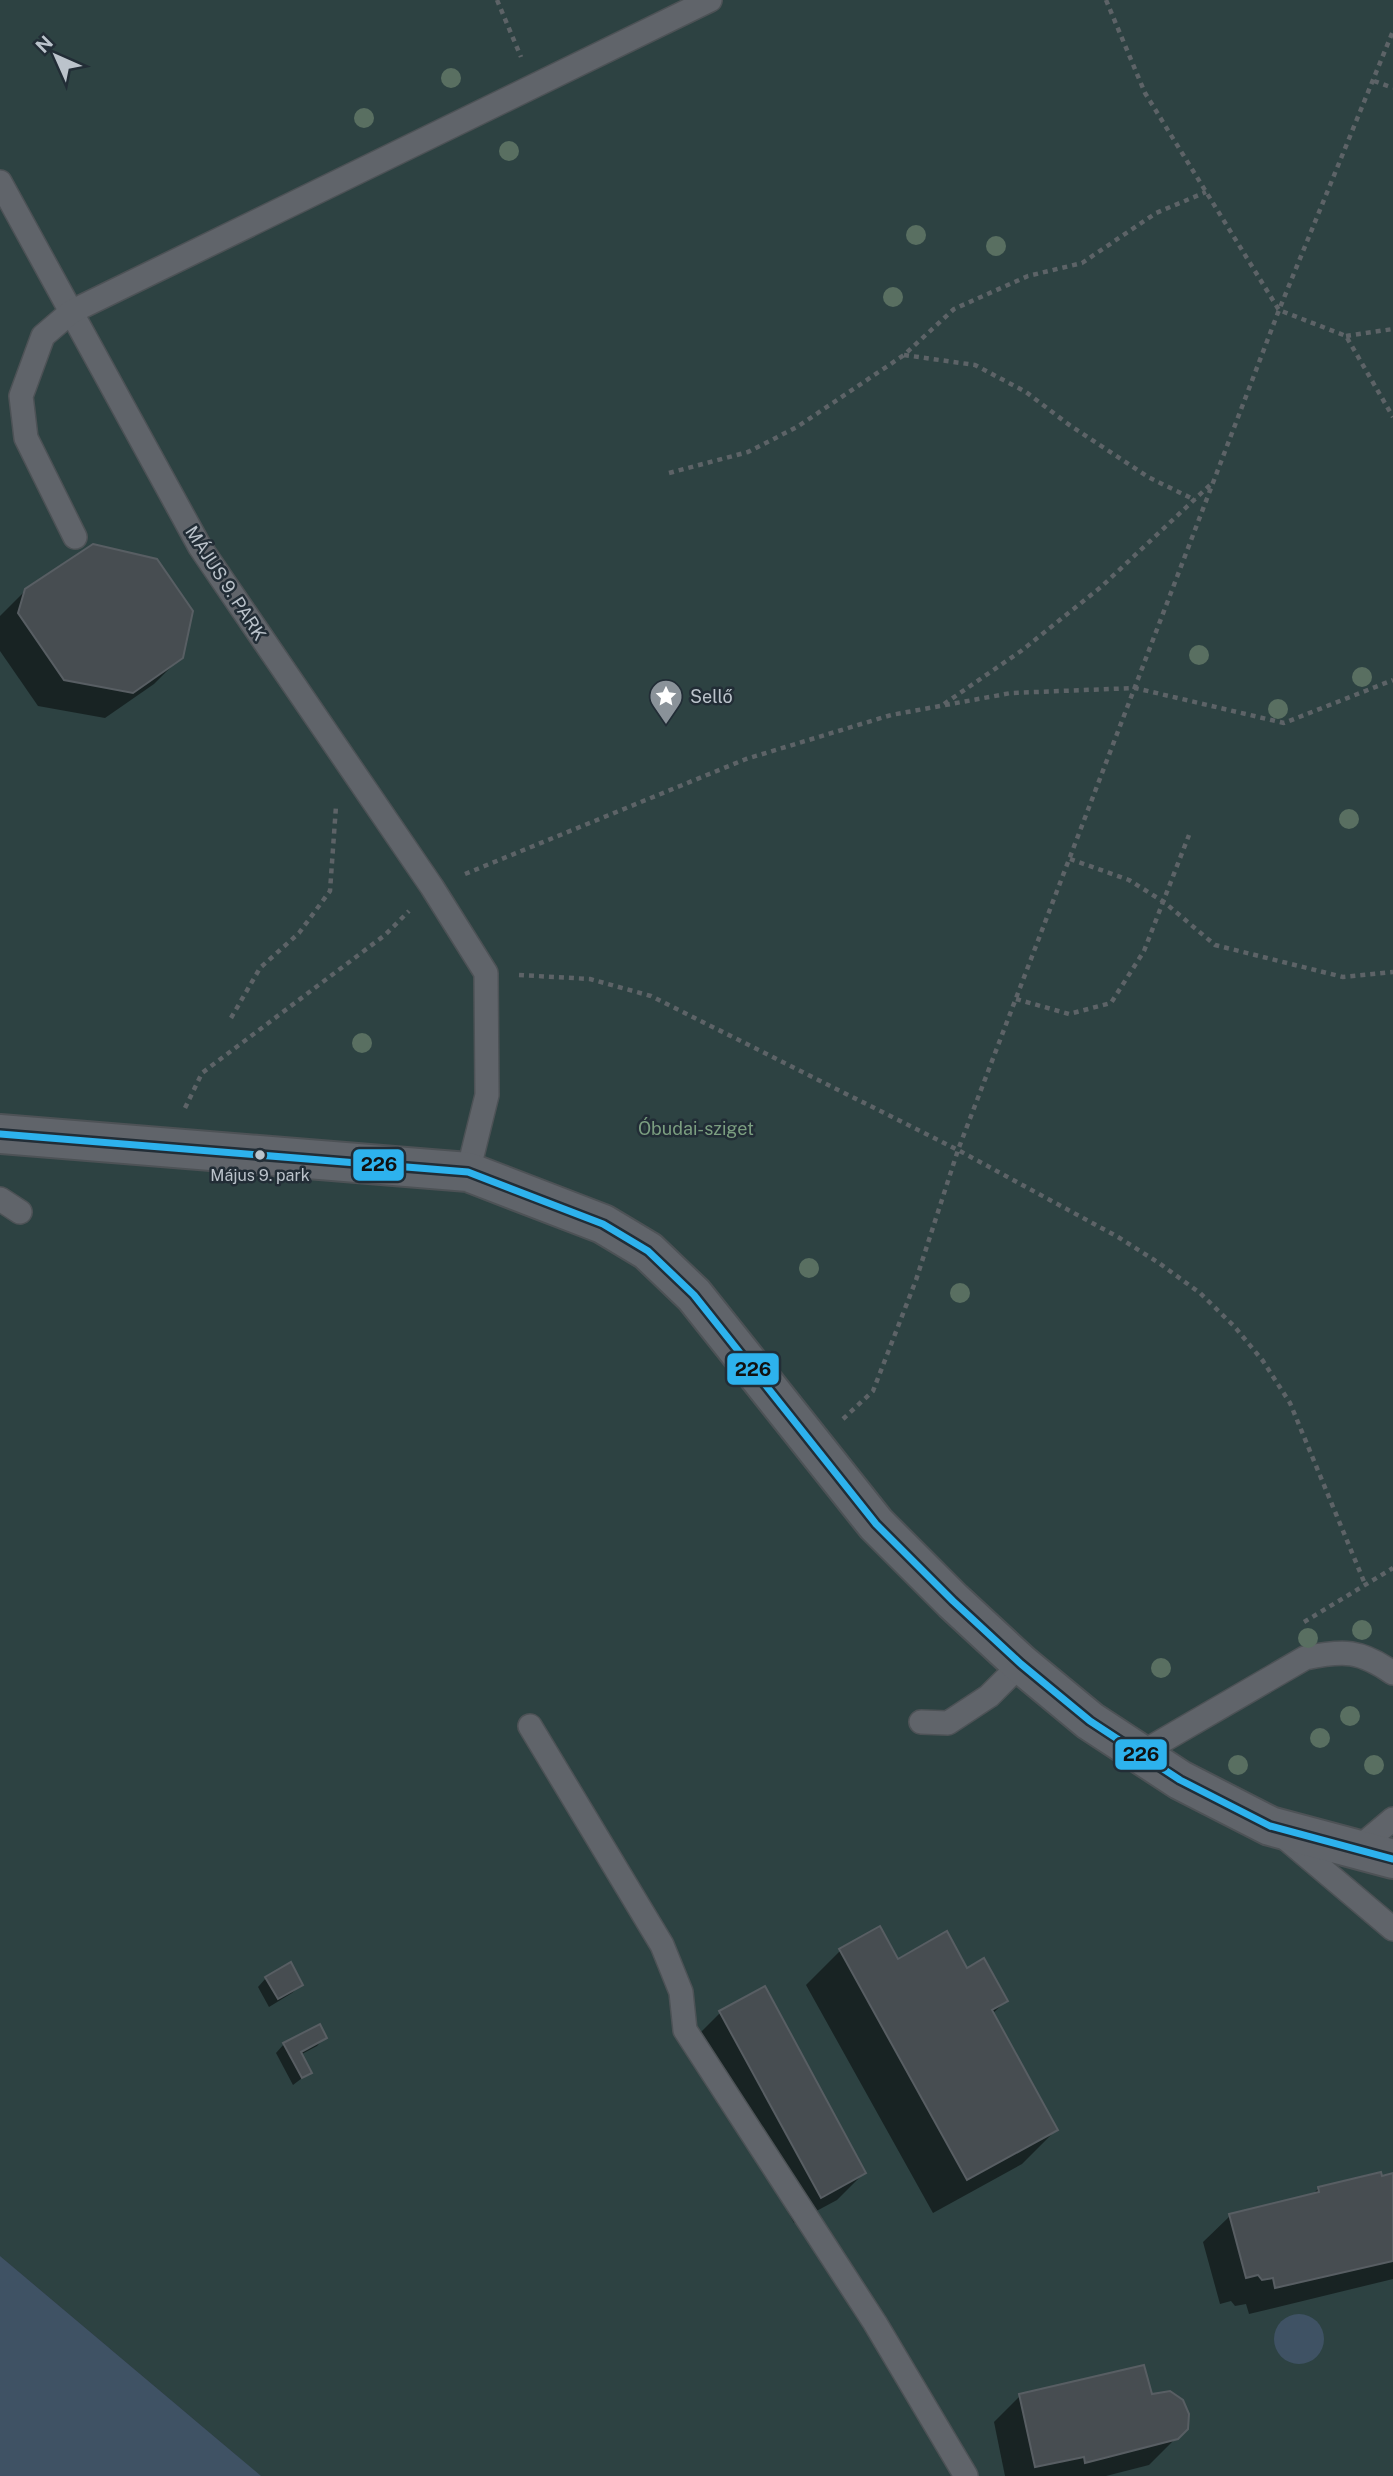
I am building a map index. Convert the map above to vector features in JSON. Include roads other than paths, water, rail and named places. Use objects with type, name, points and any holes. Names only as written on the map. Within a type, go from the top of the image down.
[{"type":"street","points":[[0,1134],[468,1172],[603,1224],[648,1251],[694,1295],[876,1524],[1021,1664],[1090,1721],[1138,1755],[1180,1780],[1270,1826],[1374,1850],[1393,1859]]},
{"type":"lane","points":[[75,537],[26,438],[21,396],[43,335],[71,312],[710,0]]},
{"type":"lane","name":"MÁJUS 9. PARK","points":[[0,182],[200,547],[432,887],[486,973],[487,1095],[468,1172]]},
{"type":"lane","points":[[0,1199],[20,1212]]},
{"type":"lane","points":[[1138,1755],[1305,1658],[1335,1652],[1357,1654],[1376,1661],[1393,1673]]},
{"type":"lane","points":[[921,1722],[948,1723],[989,1696],[1021,1664]]},
{"type":"lane","points":[[530,1726],[663,1945],[681,1992],[685,2030],[876,2323],[966,2476]]},
{"type":"lane","points":[[1374,1850],[1393,1821]]},
{"type":"lane","points":[[1374,1850],[1393,1821]]},
{"type":"lane","points":[[1270,1826],[1393,1929]]},
{"type":"water","points":[[0,2256],[261,2476],[0,2476]]},
{"type":"water","points":[[1299,2314],[1317,2321],[1324,2339],[1317,2357],[1299,2364],[1281,2357],[1274,2339],[1281,2321]]},
{"type":"place","name":"Sellő","points":[[666,726]]},
{"type":"place","name":"Május 9. park","points":[[260,1155]]},
{"type":"park label","name":"Óbudai-sziget","points":[[696,1128]]}]
